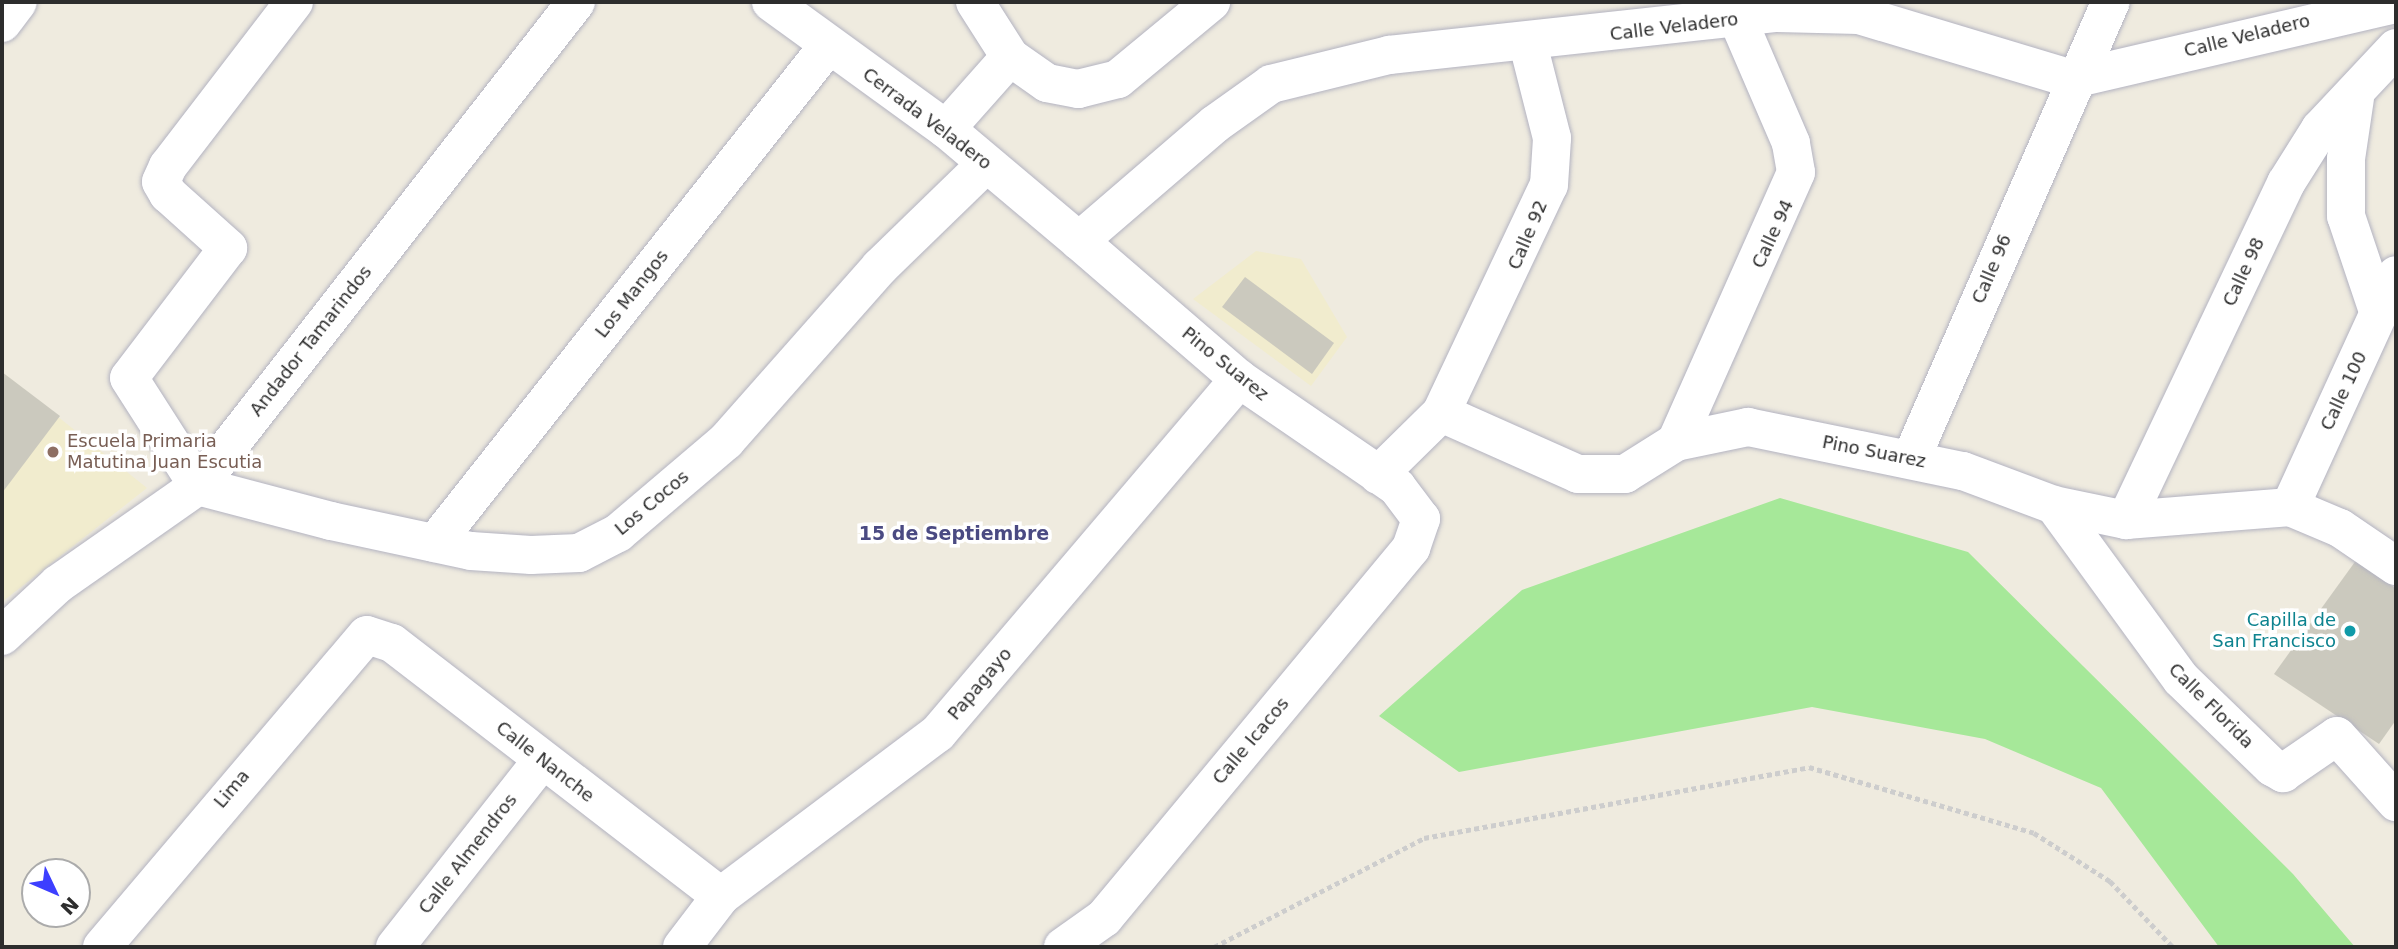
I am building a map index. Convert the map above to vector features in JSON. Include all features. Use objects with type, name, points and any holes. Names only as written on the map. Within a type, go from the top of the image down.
[{"type":"street","points":[[2,23],[18,2]]},
{"type":"street","points":[[198,485],[129,378],[228,248],[161,182],[294,2]]},
{"type":"street","name":"Andador Tamarindos","points":[[2,636],[58,584],[198,485],[576,2]]},
{"type":"street","name":"Cerrada Veladero","points":[[771,2],[828,46],[946,129],[1079,241]]},
{"type":"street","points":[[975,2],[1010,57],[1047,83],[1078,89],[1118,79],[1211,2]]},
{"type":"street","name":"Calle 96","points":[[1911,459],[2073,79],[2111,2]]},
{"type":"street","name":"Calle Veladero","points":[[1079,241],[1214,124],[1271,84],[1389,55],[1528,44],[1738,20],[1782,7],[1859,15],[2073,79],[2396,4]]},
{"type":"street","name":"Calle 94","points":[[1676,442],[1796,172],[1791,143],[1738,20]]},
{"type":"street","name":"Calle 92","points":[[1441,413],[1549,186],[1552,138],[1528,44]]},
{"type":"street","name":"Los Mangos","points":[[435,542],[828,46]]},
{"type":"street","name":"Calle 98","points":[[2126,520],[2286,183],[2320,129],[2355,99],[2396,48]]},
{"type":"street","points":[[946,129],[1010,57]]},
{"type":"street","points":[[2355,99],[2346,216],[2379,314]]},
{"type":"street","name":"Los Cocos","points":[[198,485],[435,542],[531,555],[579,553],[618,533],[726,440],[880,267],[992,168]]},
{"type":"street","name":"Pino Suarez","points":[[1079,241],[1239,379],[1378,475],[1421,519]]},
{"type":"street","name":"Calle 100","points":[[2290,507],[2396,275]]},
{"type":"street","name":"Papagayo","points":[[682,947],[721,895],[938,733],[1239,379]]},
{"type":"street","points":[[1378,475],[1441,413]]},
{"type":"street","name":"Pino Suarez","points":[[1441,413],[1578,474],[1625,474],[1676,442],[1748,427],[1911,459],[2054,505],[2126,520],[2290,507],[2340,528],[2396,566]]},
{"type":"street","name":"Calle Florida","points":[[2054,505],[2181,679],[2272,767],[2283,773],[2337,736],[2396,802]]},
{"type":"street","name":"Calle Icacos","points":[[1063,947],[1104,918],[1411,548],[1421,519]]},
{"type":"street","name":"Calle Nanche","points":[[367,635],[392,643],[541,760],[721,895]]},
{"type":"street","name":"Lima","points":[[102,947],[367,635]]},
{"type":"street","name":"Calle Almendros","points":[[395,947],[541,760]]},
{"type":"path","points":[[1214,947],[1424,838],[1809,767],[2034,833],[2110,881],[2173,947]]},
{"type":"shaded area","points":[[1256,251],[1301,259],[1347,337],[1311,386],[1193,299]]},
{"type":"shaded area","name":"Escuela Primaria Matutina Juan Escutia","points":[[2,372],[147,488],[2,602]]},
{"type":"green space","points":[[1780,498],[1968,552],[2293,874],[2355,947],[2219,947],[2101,788],[1985,739],[1812,707],[1459,772],[1379,716],[1522,590]]},
{"type":"building","points":[[1245,277],[1334,343],[1312,374],[1222,307]]},
{"type":"building","points":[[2,372],[60,416],[2,493]]},
{"type":"building","name":"Capilla de San Francisco","points":[[2357,559],[2396,589],[2396,720],[2379,744],[2274,674]]},
{"type":"place","name":"Escuela Primaria Matutina Juan Escutia","points":[[53,452]]},
{"type":"place","name":"Capilla de San Francisco","points":[[2350,631]]},
{"type":"district","name":"15 de Septiembre","points":[[954,534]]}]
